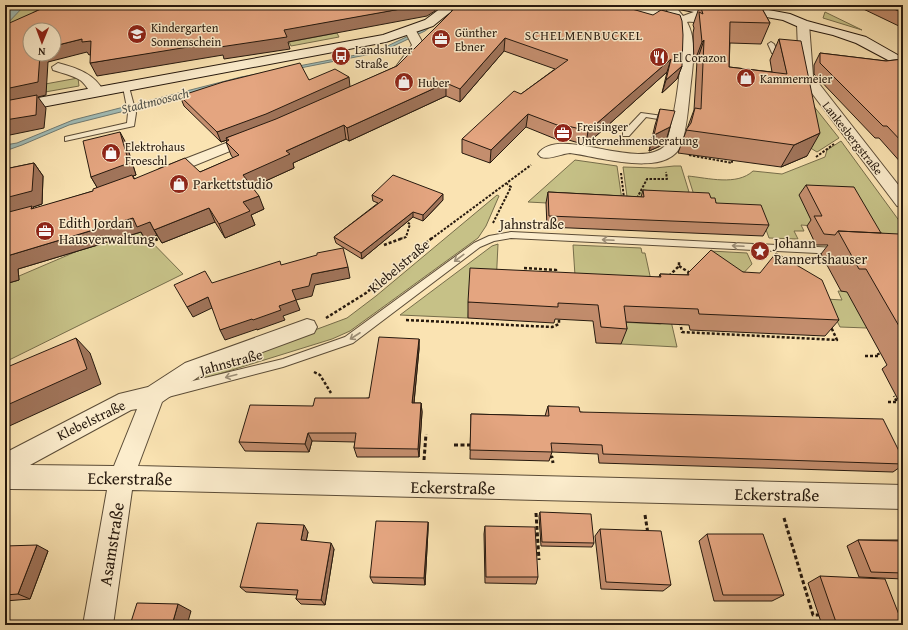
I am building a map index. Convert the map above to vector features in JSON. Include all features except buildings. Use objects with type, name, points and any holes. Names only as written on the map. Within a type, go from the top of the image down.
[{"type":"main road","points":[[679,5],[783,25],[804,18]]},
{"type":"main road","points":[[721,5],[786,17],[804,18],[861,40],[901,64]]},
{"type":"main road","points":[[5,109],[376,40],[411,31],[429,23],[451,7]]},
{"type":"street","points":[[430,5],[451,7]]},
{"type":"street","points":[[628,5],[682,20],[707,10]]},
{"type":"street","points":[[546,154],[553,149],[570,148],[633,159],[660,157],[667,153],[672,146],[678,131],[688,44],[682,20],[668,5]]},
{"type":"street","name":"Lankesbergstraße","points":[[804,18],[806,76],[903,202]]},
{"type":"street","points":[[388,77],[404,66],[418,44],[411,31]]},
{"type":"street","points":[[58,67],[86,78],[94,84],[97,92]]},
{"type":"street","points":[[155,176],[268,131]]},
{"type":"street","name":"Klebelstraße","points":[[5,466],[127,401],[153,396],[193,369],[307,327]]},
{"type":"street","name":"Asamstraße","points":[[98,625],[122,477],[153,396]]},
{"type":"street","name":"Eckerstraße","points":[[5,473],[10,477],[122,477],[903,497]]},
{"type":"lane","points":[[682,20],[716,22]]},
{"type":"lane","points":[[770,44],[775,54]]},
{"type":"lane","points":[[68,139],[131,124],[132,113],[126,87]]},
{"type":"lane","points":[[626,134],[644,115],[678,121]]},
{"type":"lane","name":"Jahnstraße","points":[[153,396],[283,362],[336,346],[349,340],[477,245],[492,238],[511,235],[847,251]]},
{"type":"path","points":[[33,13],[48,5]]},
{"type":"path","points":[[816,157],[836,142]]},
{"type":"path","name":"Klebelstraße","points":[[307,327],[340,311],[378,285],[425,244],[546,154]]},
{"type":"path","points":[[688,154],[732,163],[732,161]]},
{"type":"path","points":[[620,167],[625,200]]},
{"type":"path","points":[[636,199],[648,180],[667,179],[666,168]]},
{"type":"path","points":[[492,238],[491,231],[495,218],[511,187],[507,184]]},
{"type":"path","points":[[384,244],[406,237],[410,224],[403,220]]},
{"type":"path","points":[[151,229],[157,241]]},
{"type":"path","points":[[670,280],[669,275],[679,266],[679,261]]},
{"type":"path","points":[[679,266],[691,274]]},
{"type":"path","points":[[524,268],[556,270],[556,276]]},
{"type":"path","points":[[378,319],[552,327],[559,324],[558,310]]},
{"type":"path","points":[[679,318],[682,332],[837,340],[828,320]]},
{"type":"path","points":[[495,324],[496,320]]},
{"type":"path","points":[[865,356],[879,356],[878,353]]},
{"type":"path","points":[[314,372],[320,375],[331,393]]},
{"type":"path","points":[[888,402],[897,402],[894,396]]},
{"type":"path","points":[[424,462],[426,434]]},
{"type":"path","points":[[454,445],[470,445]]},
{"type":"path","points":[[549,457],[552,457],[552,463]]},
{"type":"path","points":[[536,507],[539,560]]},
{"type":"path","points":[[645,510],[649,539]]},
{"type":"path","points":[[782,514],[813,615],[819,615]]},
{"type":"shaded area","points":[[5,5],[82,5],[44,22],[22,22],[22,31],[5,39]]},
{"type":"shaded area","points":[[825,12],[862,30],[823,18]]},
{"type":"shaded area","points":[[337,33],[339,37],[291,46],[289,42]]},
{"type":"shaded area","points":[[78,78],[79,86],[17,97],[18,89]]},
{"type":"shaded area","points":[[805,95],[839,138],[817,152],[794,138]]},
{"type":"shaded area","points":[[841,141],[903,226],[903,245],[800,195],[814,226],[801,225],[804,231],[794,231],[798,239],[769,238],[764,224],[698,208],[688,176],[731,180],[746,176],[753,171],[782,174],[825,157],[827,150]]},
{"type":"shaded area","points":[[575,160],[617,166],[623,207],[528,202]]},
{"type":"shaded area","points":[[681,166],[689,192],[628,204],[623,167],[655,168]]},
{"type":"shaded area","points":[[497,195],[499,196],[486,226],[478,238],[350,331],[332,339],[190,383],[190,380],[218,366],[347,318],[376,296]]},
{"type":"shaded area","points":[[136,226],[183,274],[5,362],[5,282]]},
{"type":"shaded area","points":[[498,244],[496,286],[470,285],[468,318],[400,315],[492,246]]},
{"type":"shaded area","points":[[573,245],[641,248],[642,253],[645,253],[654,294],[576,291]]},
{"type":"shaded area","points":[[710,251],[747,253],[752,264],[738,279],[714,262]]},
{"type":"shaded area","points":[[838,291],[903,295],[867,328],[840,327],[826,299],[842,300]]},
{"type":"shaded area","points":[[671,321],[677,347],[621,344],[618,322],[660,324]]},
{"type":"water","points":[[11,5],[25,5],[5,26],[5,11]]},
{"type":"water","name":"Stadtmoosach","points":[[458,5],[425,31],[381,52],[280,72],[69,125],[5,151],[5,145],[17,143],[73,120],[241,77],[377,51],[423,29]]},
{"type":"place","name":"Kindergarten Sonnenschein","points":[[137,34]]},
{"type":"place","name":"Günther Ebner","points":[[441,39]]},
{"type":"place","name":"Landshuter Straße","points":[[341,56]]},
{"type":"place","name":"El Corazon","points":[[659,57]]},
{"type":"place","name":"Kammermeier","points":[[746,78]]},
{"type":"place","name":"Huber","points":[[404,82]]},
{"type":"place","name":"Freisinger Unternehmensberatung","points":[[563,133]]},
{"type":"place","name":"Elektrohaus Froeschl","points":[[111,153]]},
{"type":"place","name":"Parkettstudio","points":[[179,184]]},
{"type":"place","name":"Edith Jordan Hausverwaltung","points":[[45,231]]},
{"type":"place","name":"Johann Rannertshauser","points":[[760,251]]},
{"type":"district","name":"SCHELMENBUCKEL","points":[[584,35]]}]
